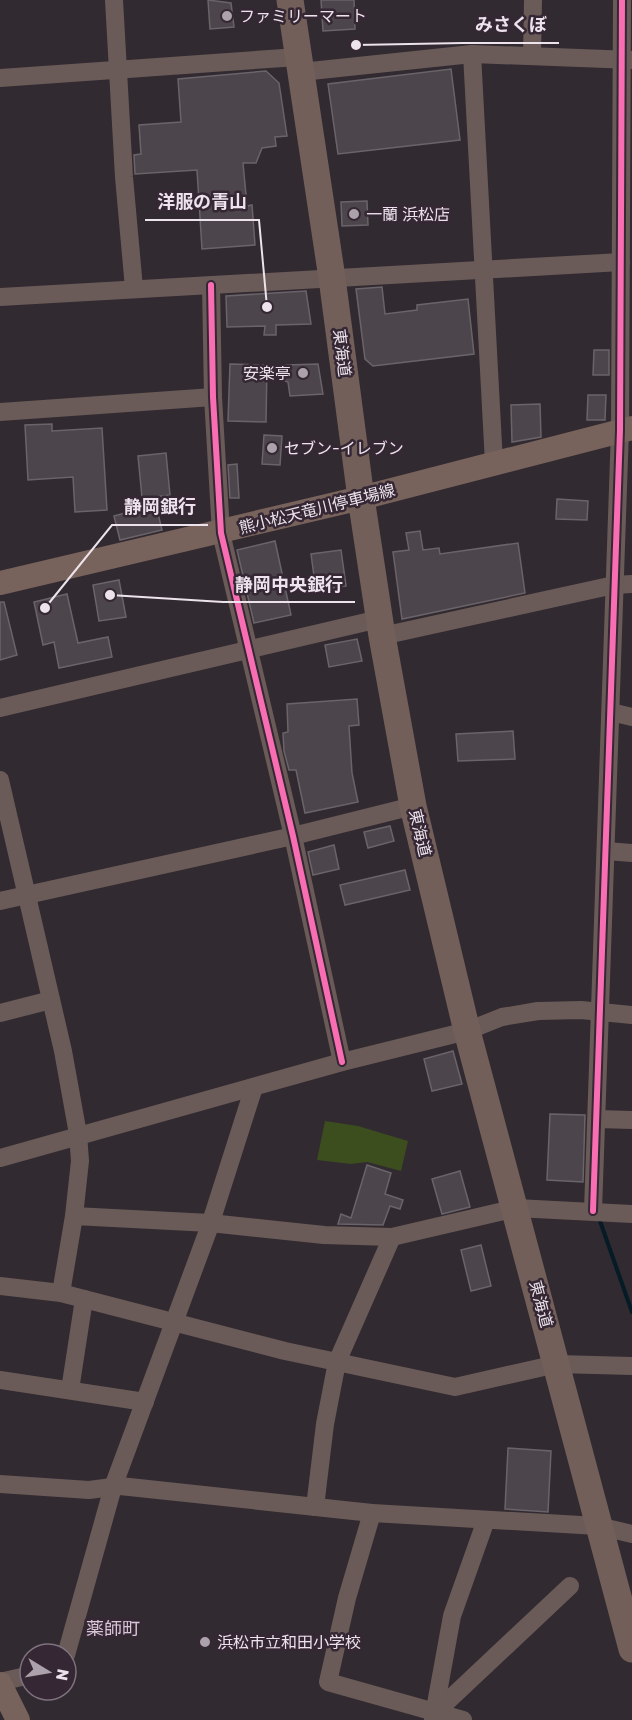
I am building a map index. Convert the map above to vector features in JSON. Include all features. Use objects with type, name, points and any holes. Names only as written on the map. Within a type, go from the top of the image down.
[{"type":"highway","name":"東海道","points":[[290,0],[332,279],[361,498],[413,806],[467,1031],[632,1649]]},
{"type":"main road","name":"熊小松天竜川停車場線","points":[[0,583],[220,533],[626,429]]},
{"type":"main road","points":[[0,1683],[18,1720]]},
{"type":"street","points":[[114,0],[134,288]]},
{"type":"street","points":[[532,56],[533,0]]},
{"type":"street","points":[[593,1211],[611,712],[623,585],[626,344],[621,262],[627,60],[622,0]]},
{"type":"street","points":[[0,78],[299,65],[472,54],[627,60]]},
{"type":"street","points":[[472,54],[494,463]]},
{"type":"street","points":[[0,297],[134,288],[484,272],[621,262]]},
{"type":"street","points":[[211,285],[213,397],[220,533],[293,836],[342,1062]]},
{"type":"street","points":[[0,412],[213,397]]},
{"type":"street","points":[[0,708],[250,650],[623,585]]},
{"type":"street","points":[[611,712],[632,717]]},
{"type":"street","points":[[0,780],[51,1000],[78,1134],[80,1161],[74,1216],[61,1293]]},
{"type":"street","points":[[0,901],[293,836],[413,806]]},
{"type":"street","points":[[606,851],[632,853]]},
{"type":"street","points":[[0,1013],[51,1000]]},
{"type":"street","points":[[0,1158],[78,1134],[342,1062],[467,1031],[502,1017],[538,1011],[632,1015]]},
{"type":"street","points":[[70,1642],[113,1487],[176,1322],[254,1087]]},
{"type":"street","points":[[597,1119],[632,1120]]},
{"type":"street","points":[[74,1216],[210,1223],[324,1235],[392,1237],[516,1208],[632,1214]]},
{"type":"street","points":[[315,1507],[325,1424],[337,1362],[392,1237]]},
{"type":"street","points":[[0,1286],[61,1293],[337,1362],[455,1387],[557,1364],[632,1366]]},
{"type":"street","points":[[70,1390],[84,1299]]},
{"type":"street","points":[[0,1380],[145,1402]]},
{"type":"street","points":[[0,1484],[89,1490],[113,1487],[372,1513],[598,1526],[632,1534]]},
{"type":"street","points":[[372,1513],[328,1682],[434,1717],[463,1720]]},
{"type":"street","points":[[434,1717],[452,1616],[486,1520]]},
{"type":"street","points":[[434,1717],[570,1586]]},
{"type":"street","points":[[0,1683],[18,1678]]},
{"type":"green space","points":[[325,1121],[358,1126],[408,1141],[401,1171],[367,1162],[351,1164],[317,1160]]},
{"type":"building","points":[[208,0],[231,3],[234,27],[210,29]]},
{"type":"building","points":[[321,0],[354,0],[355,29],[323,31]]},
{"type":"building","points":[[451,69],[460,140],[338,154],[328,84]]},
{"type":"building","points":[[266,71],[279,83],[287,136],[275,137],[276,146],[262,148],[256,163],[243,163],[247,206],[252,205],[255,245],[202,249],[197,170],[135,174],[134,155],[141,154],[139,125],[181,122],[178,79]]},
{"type":"building","name":"一蘭 浜松店","points":[[367,201],[368,225],[342,226],[341,202]]},
{"type":"building","points":[[382,287],[385,314],[417,310],[417,305],[468,299],[474,354],[373,366],[365,359],[356,289]]},
{"type":"building","points":[[306,291],[311,324],[276,325],[276,335],[264,335],[265,326],[227,327],[226,296]]},
{"type":"building","points":[[594,350],[609,350],[609,375],[593,375]]},
{"type":"building","points":[[230,364],[267,365],[266,422],[228,421]]},
{"type":"building","name":"安楽亭","points":[[318,364],[323,394],[290,396],[288,382],[285,381],[286,365]]},
{"type":"building","points":[[588,395],[606,395],[605,420],[587,420]]},
{"type":"building","points":[[540,404],[541,437],[512,442],[511,405]]},
{"type":"building","points":[[52,424],[52,431],[102,428],[107,510],[75,512],[73,477],[28,480],[25,425]]},
{"type":"building","name":"セブン-イレブン","points":[[264,435],[282,436],[280,465],[262,464]]},
{"type":"building","points":[[166,453],[170,495],[154,497],[162,530],[120,540],[114,516],[143,508],[138,456]]},
{"type":"building","points":[[237,464],[239,498],[230,498],[228,465]]},
{"type":"building","points":[[557,499],[588,501],[587,520],[556,519]]},
{"type":"building","points":[[420,531],[423,550],[439,548],[440,554],[518,543],[525,593],[402,619],[393,552],[409,550],[406,533]]},
{"type":"building","points":[[275,541],[291,615],[254,623],[237,550]]},
{"type":"building","points":[[341,550],[346,586],[316,591],[311,554]]},
{"type":"building","points":[[119,580],[126,617],[99,621],[93,585]]},
{"type":"building","points":[[67,594],[78,643],[108,637],[112,657],[59,668],[54,642],[43,645],[34,602]]},
{"type":"building","points":[[0,602],[4,602],[17,655],[0,660]]},
{"type":"building","points":[[357,639],[362,661],[329,667],[325,645]]},
{"type":"building","points":[[357,699],[359,725],[349,726],[352,773],[358,802],[305,813],[296,770],[289,770],[284,751],[283,733],[288,732],[287,704]]},
{"type":"building","points":[[513,731],[515,759],[458,761],[456,734]]},
{"type":"building","points":[[390,826],[394,841],[368,848],[364,832]]},
{"type":"building","points":[[334,845],[339,869],[313,875],[308,852]]},
{"type":"building","points":[[405,870],[410,890],[345,905],[340,885]]},
{"type":"building","points":[[453,1051],[462,1084],[432,1091],[424,1059]]},
{"type":"building","points":[[550,1114],[585,1115],[583,1182],[547,1180]]},
{"type":"building","points":[[367,1165],[391,1173],[385,1194],[403,1200],[400,1209],[390,1206],[383,1225],[338,1224],[341,1214],[351,1218]]},
{"type":"building","points":[[460,1171],[470,1207],[442,1214],[432,1179]]},
{"type":"building","points":[[481,1245],[491,1286],[471,1291],[461,1250]]},
{"type":"building","points":[[508,1448],[551,1451],[548,1512],[505,1509]]},
{"type":"waterway","points":[[600,1221],[632,1312]]},
{"type":"cycle path","points":[[593,1211],[620,430],[622,0]]},
{"type":"cycle path","points":[[211,285],[213,397],[221,533],[293,836],[342,1062]]},
{"type":"place","name":"ファミリーマート","points":[[227,16]]},
{"type":"place","name":"みさくぼ","points":[[356,45]]},
{"type":"place","name":"一蘭 浜松店","points":[[354,214]]},
{"type":"place","name":"洋服の青山","points":[[267,307]]},
{"type":"place","name":"安楽亭","points":[[303,373]]},
{"type":"place","name":"セブン-イレブン","points":[[272,448]]},
{"type":"place","name":"静岡中央銀行","points":[[110,595]]},
{"type":"place","name":"静岡銀行","points":[[45,608]]},
{"type":"place","name":"浜松市立和田小学校","points":[[205,1642]]},
{"type":"district","name":"薬師町","points":[[113,1629]]}]
